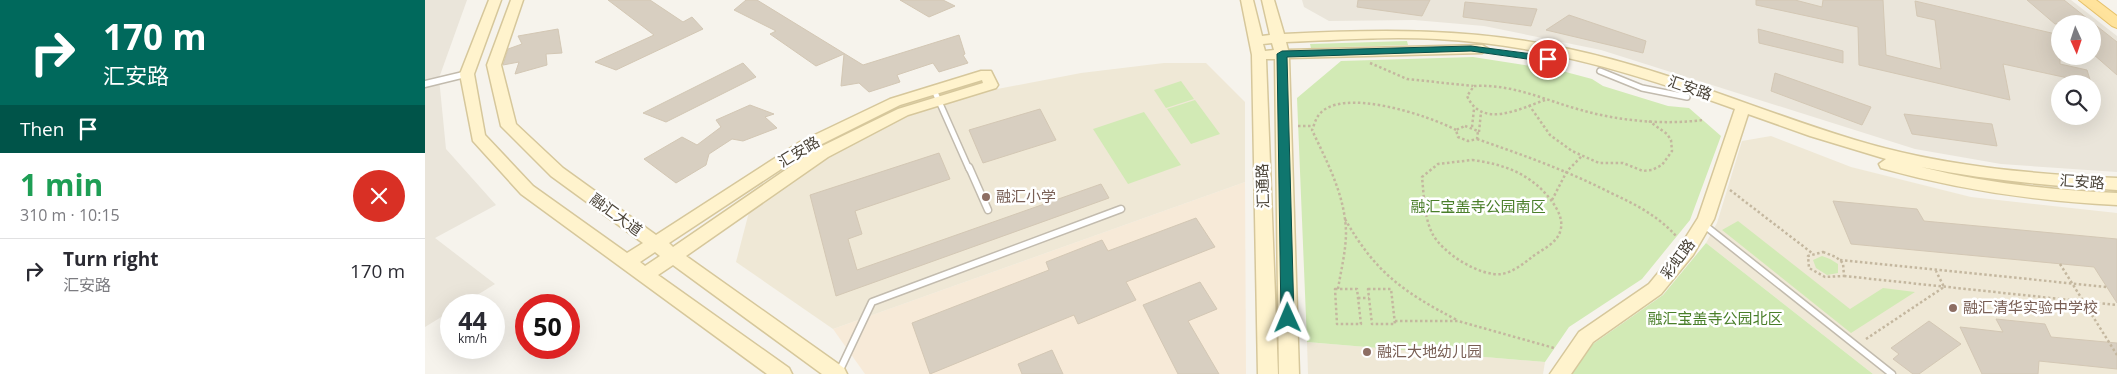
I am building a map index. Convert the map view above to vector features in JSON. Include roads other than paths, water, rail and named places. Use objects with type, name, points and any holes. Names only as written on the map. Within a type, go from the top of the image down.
[{"type":"main road","points":[[2086,0],[2117,23]]},
{"type":"street","points":[[495,0],[467,74],[478,137],[527,190],[782,374]]},
{"type":"street","name":"融汇大道","points":[[517,0],[494,65],[509,126],[557,172],[837,374]]},
{"type":"street","name":"汇通路","points":[[1247,0],[1257,47],[1268,374]]},
{"type":"street","name":"汇通路","points":[[1269,0],[1280,46],[1289,374]]},
{"type":"street","name":"汇安路","points":[[1257,47],[1419,34],[1505,42],[1569,53],[1655,76],[1851,154],[1966,184],[2075,197],[2117,199]]},
{"type":"street","name":"汇安路","points":[[1280,46],[1471,48],[1563,61],[1687,97],[1742,110],[1852,144],[1959,170],[2066,182],[2117,184]]},
{"type":"street","points":[[425,84],[467,74]]},
{"type":"street","name":"汇安路","points":[[627,262],[805,146],[895,102],[936,95],[989,79]]},
{"type":"street","name":"汇安路","points":[[645,275],[822,153],[936,95]]},
{"type":"street","name":"彩虹路","points":[[1560,374],[1585,337],[1655,289],[1687,250],[1703,224],[1742,110]]},
{"type":"lane","points":[[936,95],[988,210]]},
{"type":"lane","points":[[837,374],[872,302],[1121,209]]},
{"type":"lane","points":[[1703,224],[1892,374]]},
{"type":"place","name":"融汇小学","points":[[986,197]]},
{"type":"place","name":"融汇清华实验中学校","points":[[1953,308]]},
{"type":"place","name":"融汇大地幼儿园","points":[[1367,352]]},
{"type":"park label","name":"融汇宝盖寺公园南区","points":[[1478,207]]},
{"type":"park label","name":"融汇宝盖寺公园北区","points":[[1715,319]]}]
